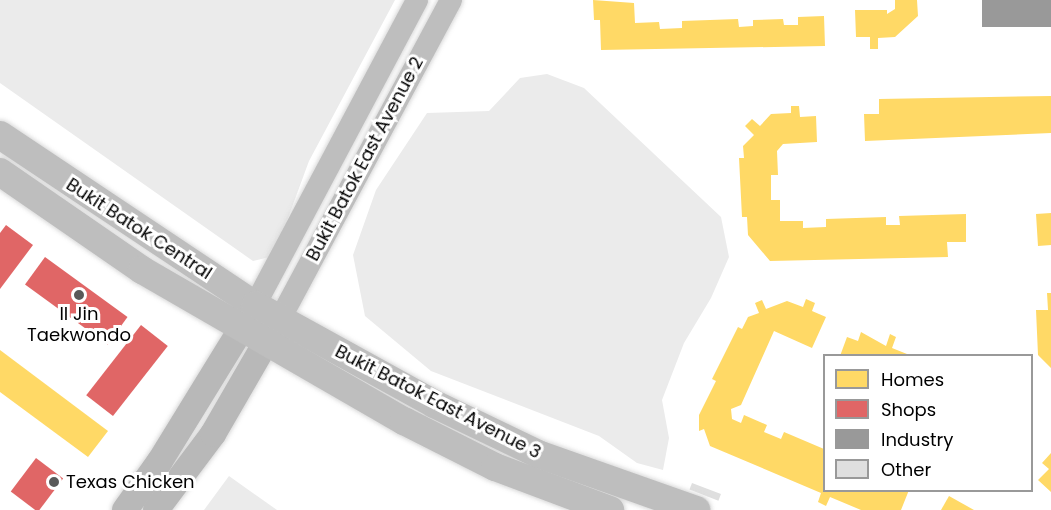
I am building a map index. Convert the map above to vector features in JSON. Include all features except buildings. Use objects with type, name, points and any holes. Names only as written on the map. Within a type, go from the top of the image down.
[{"type":"main road","name":"Bukit Batok Central","points":[[0,135],[255,305]]},
{"type":"main road","name":"Bukit Batok Central","points":[[0,172],[142,270],[263,331]]},
{"type":"main road","name":"Bukit Batok East Avenue 3","points":[[255,305],[263,331],[495,467],[610,510]]},
{"type":"main road","name":"Bukit Batok East Avenue 3","points":[[263,331],[434,404],[538,454],[696,510]]},
{"type":"main road","points":[[125,510],[263,331]]},
{"type":"main road","points":[[156,510],[213,434],[263,331]]},
{"type":"street","name":"Bukit Batok East Avenue 2","points":[[255,305],[417,0]]},
{"type":"street","name":"Bukit Batok East Avenue 2","points":[[263,331],[451,0]]},
{"type":"shaded area","points":[[0,0],[395,0],[309,161],[274,256],[253,261],[0,83]]},
{"type":"shaded area","points":[[547,74],[584,88],[721,217],[729,257],[711,298],[684,343],[662,400],[669,438],[663,470],[637,463],[599,436],[431,371],[365,316],[353,255],[376,190],[427,113],[489,111],[520,78]]},
{"type":"shaded area","points":[[229,476],[277,510],[204,510]]},
{"type":"place","name":"Il Jin Taekwondo","points":[[79,295]]},
{"type":"place","name":"Texas Chicken","points":[[54,482]]}]
